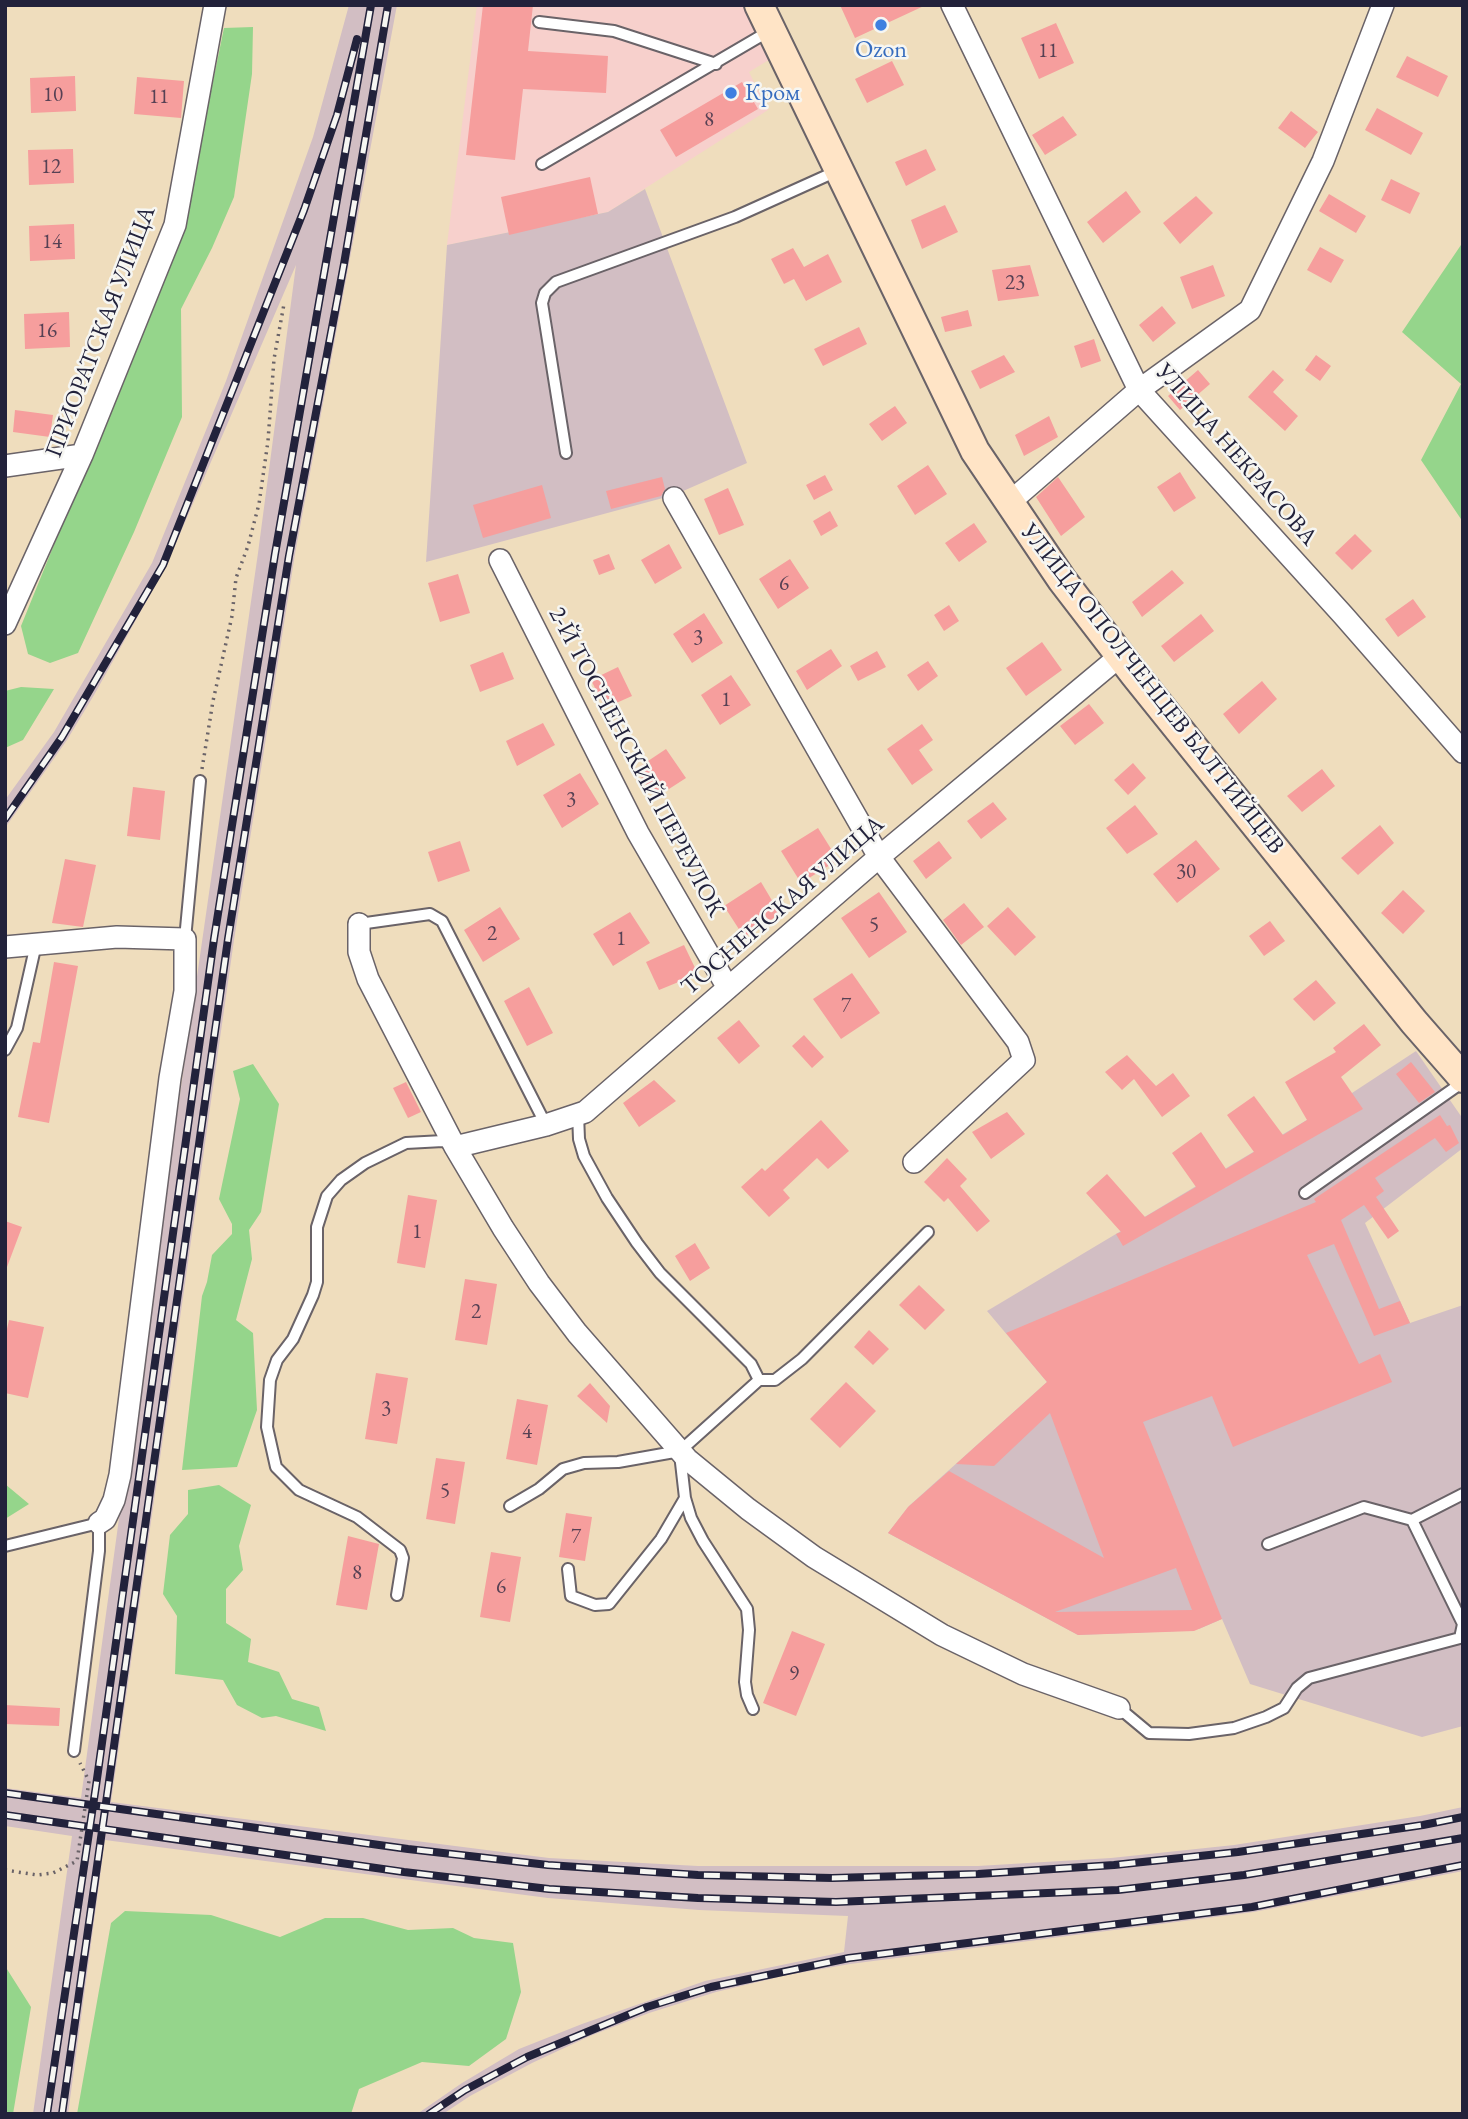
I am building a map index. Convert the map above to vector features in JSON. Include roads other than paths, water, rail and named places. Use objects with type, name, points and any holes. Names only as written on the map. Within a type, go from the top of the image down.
[{"type":"main road","name":"УЛИЦА ОПОЛЧЕНЦЕВ БАЛТИЙЦЕВ","points":[[765,18],[975,451],[1062,580],[1463,1080]]},
{"type":"street","name":"ПРИОРАТСКАЯ УЛИЦА","points":[[5,624],[82,456],[175,225],[215,5]]},
{"type":"street","name":"УЛИЦА НЕКРАСОВА","points":[[952,5],[1139,390],[1463,752]]},
{"type":"street","points":[[1010,502],[1139,390],[1250,310],[1323,161],[1383,5]]},
{"type":"street","points":[[5,466],[82,456]]},
{"type":"street","points":[[674,498],[879,857],[1018,1042],[1024,1060],[914,1162]]},
{"type":"street","name":"2-Й ТОСНЕНСКИЙ ПЕРЕУЛОК","points":[[500,560],[638,833],[728,988]]},
{"type":"street","name":"ТОСНЕНСКАЯ УЛИЦА","points":[[455,1147],[546,1125],[585,1112],[879,857],[1121,656]]},
{"type":"street","points":[[359,924],[359,952],[368,979],[455,1147],[539,1283],[577,1333],[680,1451],[748,1509],[814,1557],[942,1635],[1023,1674],[1119,1708]]},
{"type":"street","points":[[5,947],[117,937],[185,939],[186,991],[170,1078],[120,1475],[114,1500],[105,1518],[99,1523]]},
{"type":"lane","points":[[542,164],[716,64],[765,18]]},
{"type":"lane","points":[[539,22],[614,31],[716,64]]},
{"type":"lane","points":[[566,453],[542,303],[545,293],[555,282],[735,217],[839,170]]},
{"type":"lane","points":[[185,939],[200,781]]},
{"type":"lane","points":[[359,924],[430,914],[442,921],[546,1125]]},
{"type":"lane","points":[[5,1050],[17,1028],[36,944]]},
{"type":"lane","points":[[1305,1194],[1463,1080]]},
{"type":"lane","points":[[578,1114],[579,1139],[584,1156],[607,1198],[637,1243],[660,1273],[751,1364],[759,1380]]},
{"type":"lane","points":[[397,1595],[403,1558],[400,1550],[357,1517],[299,1490],[276,1467],[267,1427],[270,1380],[277,1360],[293,1339],[313,1295],[317,1282],[317,1227],[327,1196],[341,1180],[365,1163],[406,1143],[443,1140],[455,1147]]},
{"type":"lane","points":[[510,1506],[539,1489],[563,1469],[584,1463],[618,1462],[680,1451],[759,1380],[775,1380],[802,1359],[928,1232]]},
{"type":"lane","points":[[680,1451],[685,1498],[691,1518],[747,1609],[749,1630],[745,1682],[753,1709]]},
{"type":"lane","points":[[1268,1544],[1364,1507],[1412,1520],[1463,1494]]},
{"type":"lane","points":[[568,1569],[571,1596],[595,1605],[609,1604],[661,1539],[685,1498]]},
{"type":"lane","points":[[1119,1708],[1149,1732],[1189,1734],[1234,1728],[1284,1708],[1297,1688],[1309,1678],[1460,1638],[1463,1624],[1412,1520]]},
{"type":"lane","points":[[5,1546],[99,1523],[99,1551],[74,1751]]},
{"type":"railway","points":[[47,2114],[96,1786],[214,939],[275,554],[371,5]]},
{"type":"railway","points":[[62,2114],[228,939],[289,556],[344,264],[388,5]]},
{"type":"railway","points":[[5,819],[62,737],[163,565],[304,210],[337,115],[357,39]]},
{"type":"railway","points":[[5,1793],[408,1849],[548,1865],[698,1875],[832,1878],[978,1874],[1114,1865],[1238,1852],[1463,1817]]},
{"type":"railway","points":[[5,1815],[404,1872],[549,1889],[698,1898],[836,1902],[1118,1890],[1244,1875],[1463,1838]]},
{"type":"railway","points":[[429,2114],[465,2090],[527,2057],[647,2007],[711,1987],[849,1958],[1252,1907],[1463,1865]]},
{"type":"place","name":"Ozon","points":[[881,25]]},
{"type":"place","name":"Кром","points":[[731,93]]}]
